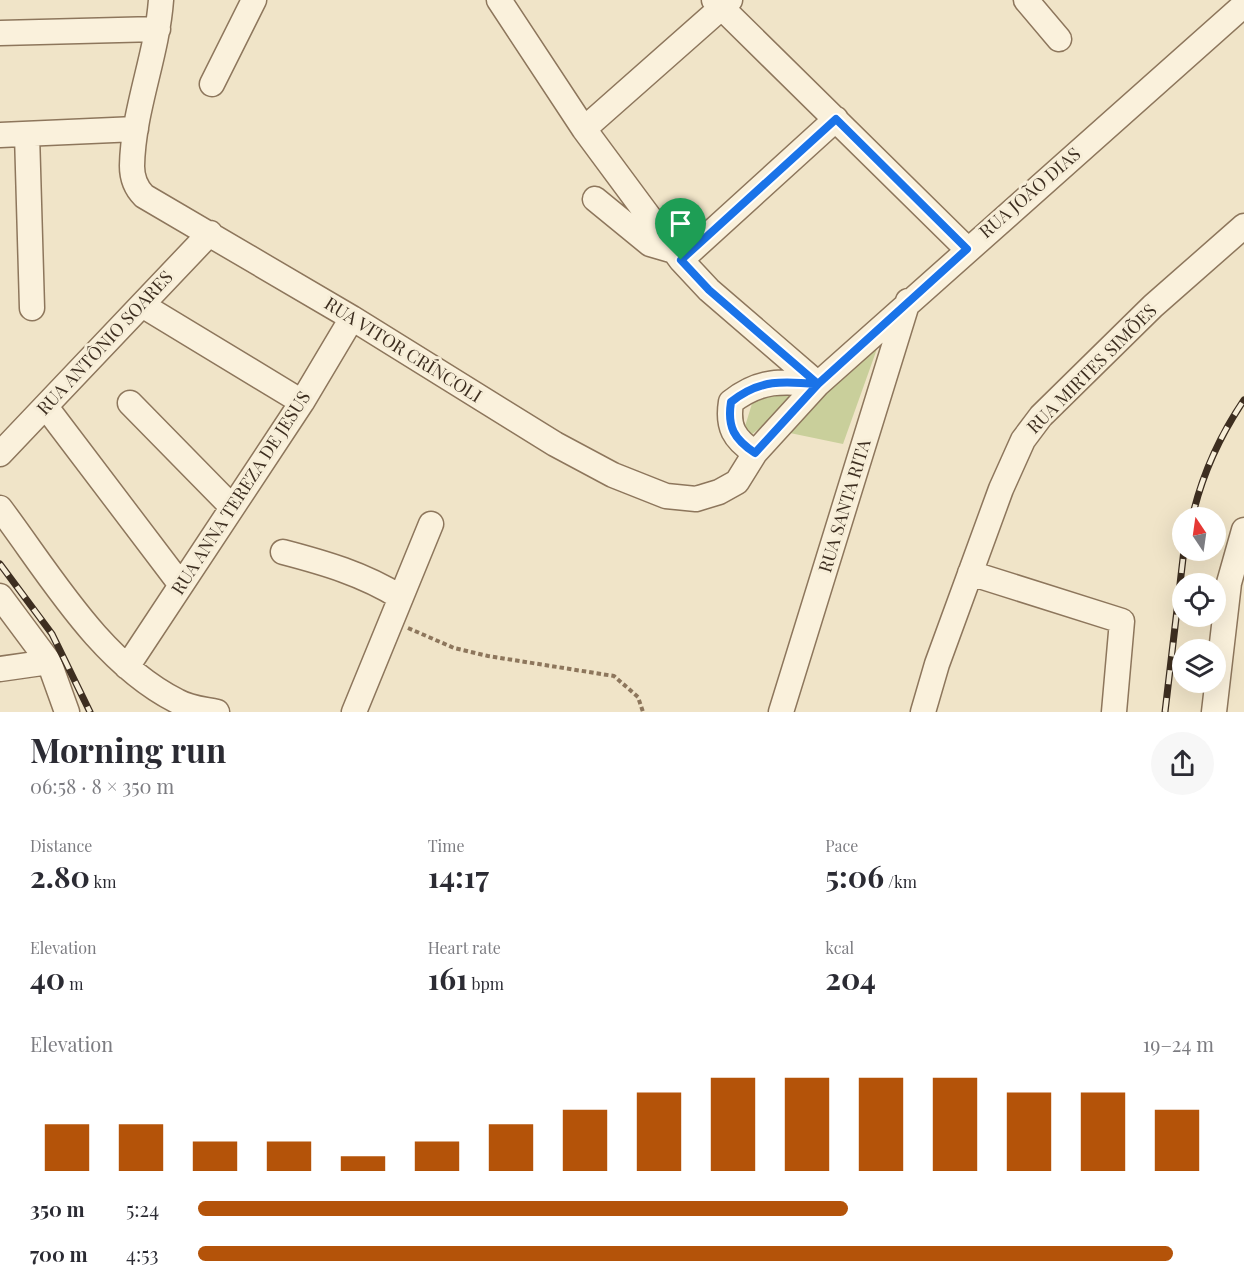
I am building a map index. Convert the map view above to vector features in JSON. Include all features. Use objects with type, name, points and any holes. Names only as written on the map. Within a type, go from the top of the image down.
[{"type":"street","name":"RUA VITOR CRÍNCOLI","points":[[161,0],[158,29],[136,129],[132,166],[138,189],[150,200],[352,318],[555,444],[613,475],[666,496],[696,498],[719,492],[737,482],[755,453],[818,384]]},
{"type":"street","points":[[212,84],[254,0]]},
{"type":"street","points":[[499,0],[584,129],[677,256],[709,290],[818,384]]},
{"type":"street","points":[[1026,0],[1059,39]]},
{"type":"street","points":[[584,129],[722,2],[967,249]]},
{"type":"street","name":"RUA JOÃO DIAS","points":[[818,384],[908,300],[1244,5]]},
{"type":"street","points":[[0,33],[158,29]]},
{"type":"street","points":[[677,256],[836,119]]},
{"type":"street","points":[[0,135],[136,129]]},
{"type":"street","points":[[27,134],[32,308]]},
{"type":"street","points":[[595,199],[642,238],[677,256]]},
{"type":"street","name":"RUA MIRTES SIMÕES","points":[[923,712],[970,573],[1011,464],[1023,440],[1041,416],[1153,306],[1244,226]]},
{"type":"street","name":"RUA ANTÔNIO SOARES","points":[[0,453],[210,233]]},
{"type":"street","name":"RUA SANTA RITA","points":[[782,712],[908,300]]},
{"type":"street","points":[[142,304],[302,402]]},
{"type":"street","name":"RUA ANNA TEREZA DE JESUS","points":[[127,667],[302,402],[352,318]]},
{"type":"street","points":[[755,453],[740,443],[731,431],[729,417],[731,402],[746,390],[761,385],[781,381],[818,384]]},
{"type":"street","points":[[130,403],[232,507]]},
{"type":"street","points":[[46,407],[181,585]]},
{"type":"street","points":[[0,508],[100,642],[127,667],[178,702],[217,712]]},
{"type":"street","points":[[354,712],[430,524]]},
{"type":"street","points":[[1214,712],[1229,583],[1244,530]]},
{"type":"street","points":[[283,552],[337,565],[375,582],[400,597]]},
{"type":"street","points":[[970,573],[1122,621],[1114,712]]},
{"type":"street","points":[[0,596],[49,662],[67,712]]},
{"type":"street","points":[[0,669],[49,662]]},
{"type":"path","points":[[390,621],[454,648],[488,656],[614,676],[638,697],[643,712]]},
{"type":"green space","points":[[878,346],[843,444],[790,433],[805,411]]},
{"type":"green space","points":[[796,395],[798,399],[747,438],[743,433],[754,397]]},
{"type":"railway","points":[[1195,507],[1212,457],[1244,400]]},
{"type":"railway","points":[[1165,712],[1183,561]]},
{"type":"railway","points":[[0,564],[52,634],[90,712]]},
{"type":"route","points":[[681,260],[709,290],[818,384],[755,453],[740,443],[731,431],[729,417],[731,402],[746,390],[761,385],[781,381],[818,384],[908,300],[967,249],[836,119],[681,260]]}]
